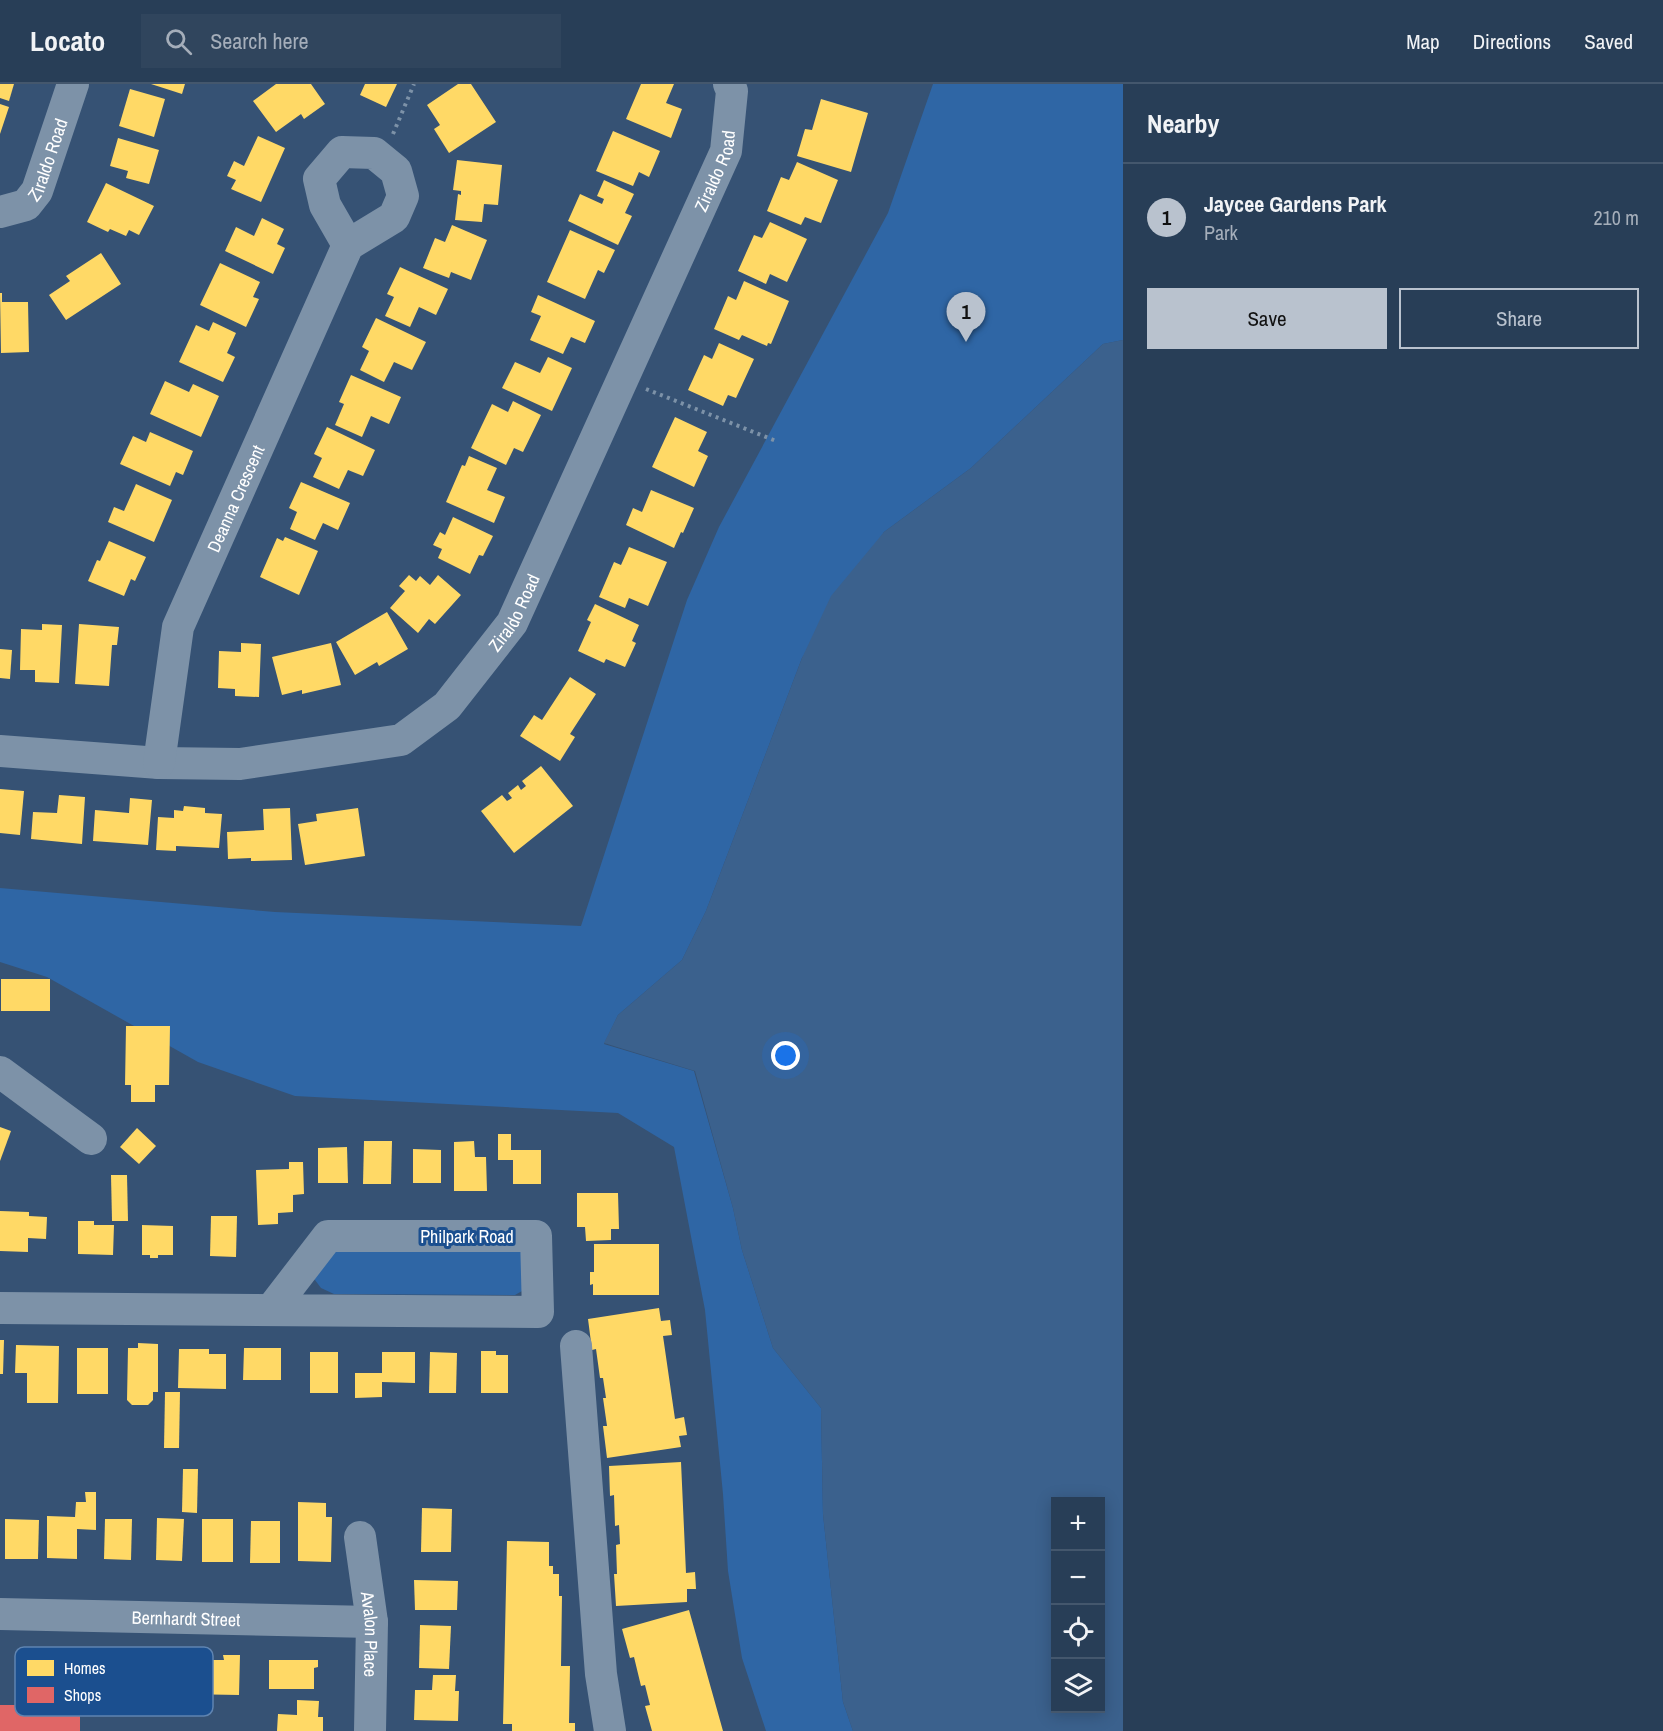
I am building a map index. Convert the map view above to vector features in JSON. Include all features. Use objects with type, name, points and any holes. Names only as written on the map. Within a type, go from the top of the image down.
[{"type":"street","name":"Ziraldo Road","points":[[0,212],[26,205],[37,191],[73,84]]},
{"type":"street","name":"Ziraldo Road","points":[[0,752],[159,764],[240,764],[401,740],[447,706],[512,623],[623,379],[726,151],[732,91],[729,84]]},
{"type":"street","points":[[342,152],[374,153],[396,171],[403,196],[394,217],[348,245],[325,204],[319,179],[342,152]]},
{"type":"street","name":"Deanna Crescent","points":[[159,764],[178,627],[348,245]]},
{"type":"street","points":[[0,1072],[91,1139]]},
{"type":"street","name":"Philpark Road","points":[[0,1308],[538,1312],[536,1236],[328,1236],[271,1310]]},
{"type":"street","points":[[576,1346],[601,1674],[609,1731]]},
{"type":"street","name":"Avalon Place","points":[[360,1537],[372,1622],[370,1731]]},
{"type":"street","name":"Bernhardt Street","points":[[0,1614],[372,1622]]},
{"type":"path","points":[[382,159],[414,84]]},
{"type":"path","points":[[623,379],[776,441]]},
{"type":"shaded area","points":[[933,84],[1123,84],[1123,340],[1103,344],[971,468],[884,532],[802,658],[706,911],[682,960],[618,1015],[604,1044],[694,1071],[733,1208],[742,1250],[773,1348],[821,1408],[823,1514],[843,1702],[853,1731],[766,1731],[742,1658],[728,1571],[705,1310],[674,1147],[618,1113],[295,1096],[198,1062],[47,977],[0,962],[0,888],[275,912],[581,926],[687,600],[719,527],[888,213]]},
{"type":"shaded area","points":[[1123,340],[1123,1731],[853,1731],[843,1702],[823,1514],[821,1408],[773,1348],[742,1250],[733,1208],[695,1071],[604,1043],[618,1015],[682,960],[706,911],[802,658],[831,596],[884,532],[971,468],[1103,344]]},
{"type":"shaded area","points":[[529,1249],[529,1287],[515,1295],[334,1294],[321,1288],[312,1276],[314,1250]]},
{"type":"building: Homes","points":[[0,84],[14,84],[9,101],[0,98]]},
{"type":"building: Homes","points":[[151,84],[185,84],[182,94]]},
{"type":"building: Homes","points":[[276,84],[311,84],[325,104],[304,119],[301,114],[276,132],[253,101]]},
{"type":"building: Homes","points":[[365,84],[397,84],[386,107],[360,95]]},
{"type":"building: Homes","points":[[458,84],[471,84],[496,122],[449,153],[434,129],[440,125],[427,105]]},
{"type":"building: Homes","points":[[641,84],[674,84],[666,103],[682,109],[671,138],[626,119]]},
{"type":"building: Homes","points":[[130,89],[165,99],[154,137],[119,126]]},
{"type":"building: Homes","points":[[821,99],[868,113],[851,172],[797,156],[805,129],[812,130]]},
{"type":"building: Homes","points":[[0,104],[9,107],[0,134]]},
{"type":"building: Homes","points":[[613,131],[660,151],[649,177],[639,172],[633,186],[596,171]]},
{"type":"building: Homes","points":[[258,136],[285,148],[261,202],[231,189],[236,180],[227,176],[234,161],[244,166]]},
{"type":"building: Homes","points":[[118,138],[159,150],[149,184],[126,178],[128,171],[110,166]]},
{"type":"building: Homes","points":[[457,160],[502,165],[498,205],[484,204],[482,222],[455,220],[458,194],[461,195],[461,191],[453,190]]},
{"type":"building: Homes","points":[[797,162],[838,180],[821,223],[805,217],[801,225],[767,211],[781,177],[789,180]]},
{"type":"building: Homes","points":[[604,180],[634,194],[625,213],[632,216],[618,245],[568,221],[580,194],[602,204],[604,199],[597,196]]},
{"type":"building: Homes","points":[[106,183],[154,206],[139,235],[129,230],[126,236],[110,229],[108,232],[87,222]]},
{"type":"building: Homes","points":[[262,218],[284,229],[277,244],[285,248],[273,274],[225,251],[236,227],[254,236]]},
{"type":"building: Homes","points":[[770,222],[807,239],[787,282],[770,274],[766,284],[738,271],[754,235],[762,238]]},
{"type":"building: Homes","points":[[452,225],[487,240],[471,280],[451,272],[449,278],[423,268],[435,238],[445,242]]},
{"type":"building: Homes","points":[[570,230],[615,250],[604,273],[598,270],[585,299],[547,282]]},
{"type":"building: Homes","points":[[101,253],[121,284],[66,320],[49,295],[70,281],[66,276]]},
{"type":"building: Homes","points":[[220,263],[260,282],[253,297],[259,299],[246,327],[200,305]]},
{"type":"building: Homes","points":[[400,267],[448,289],[436,315],[419,307],[410,327],[385,316],[394,297],[387,294]]},
{"type":"building: Homes","points":[[744,281],[789,301],[771,344],[768,343],[767,346],[742,335],[739,340],[714,329],[728,296],[736,300]]},
{"type":"building: Homes","points":[[0,293],[2,293],[2,302],[28,302],[29,352],[1,353]]},
{"type":"building: Homes","points":[[538,295],[595,321],[585,343],[571,337],[563,354],[530,340],[541,316],[531,312]]},
{"type":"building: Homes","points":[[376,318],[426,342],[412,370],[394,362],[384,382],[360,370],[369,351],[362,347]]},
{"type":"building: Homes","points":[[213,322],[236,333],[227,353],[235,357],[223,382],[179,362],[196,325],[209,331]]},
{"type":"building: Homes","points":[[719,343],[754,359],[736,398],[728,395],[723,406],[688,390],[704,355],[712,359]]},
{"type":"building: Homes","points":[[548,357],[572,368],[552,411],[502,388],[515,362],[540,373]]},
{"type":"building: Homes","points":[[351,375],[401,397],[389,424],[371,416],[362,437],[335,425],[344,404],[339,402]]},
{"type":"building: Homes","points":[[165,381],[189,392],[193,384],[219,396],[201,437],[150,414]]},
{"type":"building: Homes","points":[[513,401],[541,415],[523,452],[514,448],[506,465],[471,448],[492,404],[508,412]]},
{"type":"building: Homes","points":[[675,417],[707,432],[698,451],[708,456],[694,487],[652,467]]},
{"type":"building: Homes","points":[[327,427],[375,450],[363,476],[348,470],[339,489],[313,477],[322,458],[314,454]]},
{"type":"building: Homes","points":[[150,432],[193,451],[183,475],[176,472],[170,486],[120,464],[133,436],[146,442]]},
{"type":"building: Homes","points":[[469,456],[497,468],[487,490],[505,497],[494,523],[446,502],[462,465],[465,466]]},
{"type":"building: Homes","points":[[301,482],[350,503],[338,530],[323,523],[315,540],[290,529],[297,512],[289,508]]},
{"type":"building: Homes","points":[[136,484],[172,500],[154,542],[108,522],[114,507],[124,511]]},
{"type":"building: Homes","points":[[651,490],[694,508],[674,548],[626,525],[633,508],[642,512]]},
{"type":"building: Homes","points":[[453,517],[493,536],[483,556],[479,555],[470,574],[438,558],[442,549],[433,545],[440,532],[445,535]]},
{"type":"building: Homes","points":[[285,537],[318,551],[299,595],[260,577],[277,538],[283,541]]},
{"type":"building: Homes","points":[[109,541],[146,557],[135,581],[131,579],[124,596],[88,581]]},
{"type":"building: Homes","points":[[629,547],[667,562],[648,606],[629,598],[625,608],[599,597],[614,562],[621,565]]},
{"type":"building: Homes","points":[[409,575],[416,581],[420,576],[430,585],[438,575],[461,595],[435,624],[429,619],[418,633],[390,608],[405,591],[399,586]]},
{"type":"building: Homes","points":[[595,604],[639,625],[632,641],[636,643],[625,667],[606,659],[604,663],[578,651],[591,622],[587,620]]},
{"type":"building: Homes","points":[[387,612],[408,649],[379,666],[377,662],[355,675],[336,642]]},
{"type":"building: Homes","points":[[42,624],[62,625],[59,683],[35,682],[35,670],[20,670],[21,629],[42,630]]},
{"type":"building: Homes","points":[[79,624],[119,627],[117,645],[112,645],[109,686],[75,684]]},
{"type":"building: Homes","points":[[241,643],[261,644],[259,697],[235,696],[235,689],[218,688],[219,651],[241,652]]},
{"type":"building: Homes","points":[[331,643],[341,685],[302,694],[302,690],[282,695],[272,657]]},
{"type":"building: Homes","points":[[0,649],[12,650],[10,679],[0,678]]},
{"type":"building: Homes","points":[[570,677],[596,694],[570,734],[575,737],[560,761],[520,736],[534,715],[542,720]]},
{"type":"building: Homes","points":[[541,766],[573,806],[514,853],[481,811],[502,795],[507,801],[512,798],[508,793],[518,785],[521,790],[526,786],[522,781]]},
{"type":"building: Homes","points":[[0,789],[24,791],[20,835],[0,833]]},
{"type":"building: Homes","points":[[59,795],[85,797],[82,844],[31,839],[33,812],[57,813]]},
{"type":"building: Homes","points":[[130,798],[152,800],[148,845],[93,841],[95,810],[129,813]]},
{"type":"building: Homes","points":[[184,806],[205,808],[205,813],[222,814],[219,848],[176,846],[176,851],[156,850],[158,817],[174,818],[174,810],[183,811]]},
{"type":"building: Homes","points":[[290,808],[292,860],[228,859],[227,832],[264,830],[263,809]]},
{"type":"building: Homes","points":[[358,808],[365,856],[305,865],[298,824],[317,821],[316,814]]},
{"type":"building: Homes","points":[[1,979],[50,979],[50,1011],[1,1011]]},
{"type":"building: Homes","points":[[126,1026],[170,1026],[169,1085],[155,1085],[155,1102],[131,1102],[131,1085],[125,1085]]},
{"type":"building: Homes","points":[[0,1127],[11,1131],[0,1161]]},
{"type":"building: Homes","points":[[137,1128],[156,1146],[139,1164],[120,1147]]},
{"type":"building: Homes","points":[[498,1134],[511,1134],[511,1150],[541,1150],[541,1184],[513,1184],[513,1160],[498,1160]]},
{"type":"building: Homes","points":[[364,1141],[392,1141],[391,1184],[363,1184]]},
{"type":"building: Homes","points":[[474,1141],[475,1157],[486,1157],[487,1191],[454,1191],[454,1142]]},
{"type":"building: Homes","points":[[347,1147],[348,1183],[318,1183],[318,1148]]},
{"type":"building: Homes","points":[[413,1149],[441,1150],[441,1183],[413,1183]]},
{"type":"building: Homes","points":[[289,1162],[303,1162],[304,1194],[293,1195],[293,1212],[278,1213],[278,1224],[258,1225],[256,1170],[289,1169]]},
{"type":"building: Homes","points":[[111,1175],[127,1175],[128,1221],[112,1221]]},
{"type":"building: Homes","points":[[577,1193],[618,1193],[619,1229],[611,1229],[611,1240],[586,1241],[585,1227],[577,1227]]},
{"type":"building: Homes","points":[[0,1211],[29,1212],[29,1216],[47,1217],[46,1239],[28,1238],[28,1252],[0,1251]]},
{"type":"building: Homes","points":[[211,1216],[237,1216],[236,1257],[210,1256]]},
{"type":"building: Homes","points":[[78,1221],[94,1221],[94,1225],[114,1225],[113,1255],[78,1254]]},
{"type":"building: Homes","points":[[142,1225],[173,1226],[173,1255],[158,1255],[158,1258],[150,1258],[150,1255],[142,1255]]},
{"type":"building: Homes","points":[[594,1244],[659,1244],[659,1295],[593,1295],[590,1272],[594,1272]]},
{"type":"building: Homes","points":[[659,1308],[661,1321],[670,1320],[672,1335],[663,1336],[675,1419],[684,1417],[687,1435],[679,1436],[681,1447],[607,1458],[603,1426],[607,1426],[603,1398],[606,1398],[603,1378],[600,1378],[596,1349],[592,1350],[588,1319]]},
{"type":"building: Homes","points":[[0,1340],[4,1340],[3,1374],[0,1374]]},
{"type":"building: Homes","points":[[138,1343],[158,1344],[158,1392],[153,1392],[153,1400],[148,1405],[132,1405],[127,1400],[128,1348],[138,1348]]},
{"type":"building: Homes","points":[[16,1345],[59,1346],[58,1403],[27,1403],[27,1373],[15,1373]]},
{"type":"building: Homes","points":[[77,1348],[108,1348],[108,1394],[77,1394]]},
{"type":"building: Homes","points":[[244,1348],[281,1348],[281,1380],[243,1380]]},
{"type":"building: Homes","points":[[179,1349],[209,1349],[209,1354],[226,1354],[226,1389],[178,1388]]},
{"type":"building: Homes","points":[[481,1351],[496,1351],[496,1355],[508,1355],[508,1393],[481,1393]]},
{"type":"building: Homes","points":[[310,1352],[338,1352],[338,1393],[310,1393]]},
{"type":"building: Homes","points":[[382,1352],[415,1352],[415,1383],[382,1382],[382,1397],[355,1398],[355,1373],[382,1373]]},
{"type":"building: Homes","points":[[430,1352],[457,1353],[456,1393],[429,1393]]},
{"type":"building: Homes","points":[[165,1392],[180,1392],[179,1448],[164,1448]]},
{"type":"building: Homes","points":[[681,1462],[686,1573],[695,1572],[696,1589],[687,1589],[687,1602],[616,1606],[614,1574],[617,1574],[616,1545],[620,1544],[619,1525],[615,1526],[614,1495],[610,1496],[609,1466]]},
{"type":"building: Homes","points":[[183,1469],[198,1469],[197,1513],[182,1512]]},
{"type":"building: Homes","points":[[85,1492],[96,1492],[96,1530],[77,1529],[77,1559],[47,1558],[47,1516],[75,1517],[76,1502],[86,1502]]},
{"type":"building: Homes","points":[[298,1502],[326,1503],[326,1517],[332,1517],[331,1562],[298,1561]]},
{"type":"building: Homes","points":[[422,1508],[452,1509],[451,1552],[421,1552]]},
{"type":"building: Homes","points":[[157,1518],[184,1519],[182,1561],[156,1560]]},
{"type":"building: Homes","points":[[5,1519],[39,1520],[38,1559],[5,1559]]},
{"type":"building: Homes","points":[[105,1519],[132,1519],[131,1560],[104,1559]]},
{"type":"building: Homes","points":[[202,1519],[233,1519],[233,1562],[202,1562]]},
{"type":"building: Homes","points":[[251,1521],[280,1521],[280,1563],[250,1563]]},
{"type":"building: Homes","points":[[507,1541],[549,1542],[549,1566],[553,1566],[553,1574],[559,1574],[559,1596],[562,1596],[561,1666],[570,1666],[569,1723],[575,1723],[575,1731],[512,1731],[512,1724],[503,1724]]},
{"type":"building: Homes","points":[[414,1580],[458,1581],[457,1610],[415,1610]]},
{"type":"building: Homes","points":[[689,1610],[723,1731],[652,1731],[645,1706],[650,1705],[645,1685],[641,1686],[634,1657],[630,1658],[622,1629]]},
{"type":"building: Homes","points":[[420,1625],[451,1626],[449,1669],[419,1668]]},
{"type":"building: Homes","points":[[223,1655],[240,1655],[239,1695],[213,1695],[213,1660],[224,1660]]},
{"type":"building: Homes","points":[[269,1660],[318,1660],[318,1667],[314,1668],[314,1689],[269,1689]]},
{"type":"building: Homes","points":[[433,1675],[456,1675],[455,1691],[459,1691],[458,1721],[414,1720],[415,1690],[432,1690]]},
{"type":"building: Homes","points":[[297,1700],[319,1701],[318,1717],[323,1717],[323,1731],[277,1731],[278,1714],[297,1715]]},
{"type":"building: Shops","points":[[0,1705],[15,1705],[15,1716],[80,1716],[80,1731],[0,1731]]},
{"type":"place","name":"Jaycee Gardens Park","points":[[966,342]]}]
